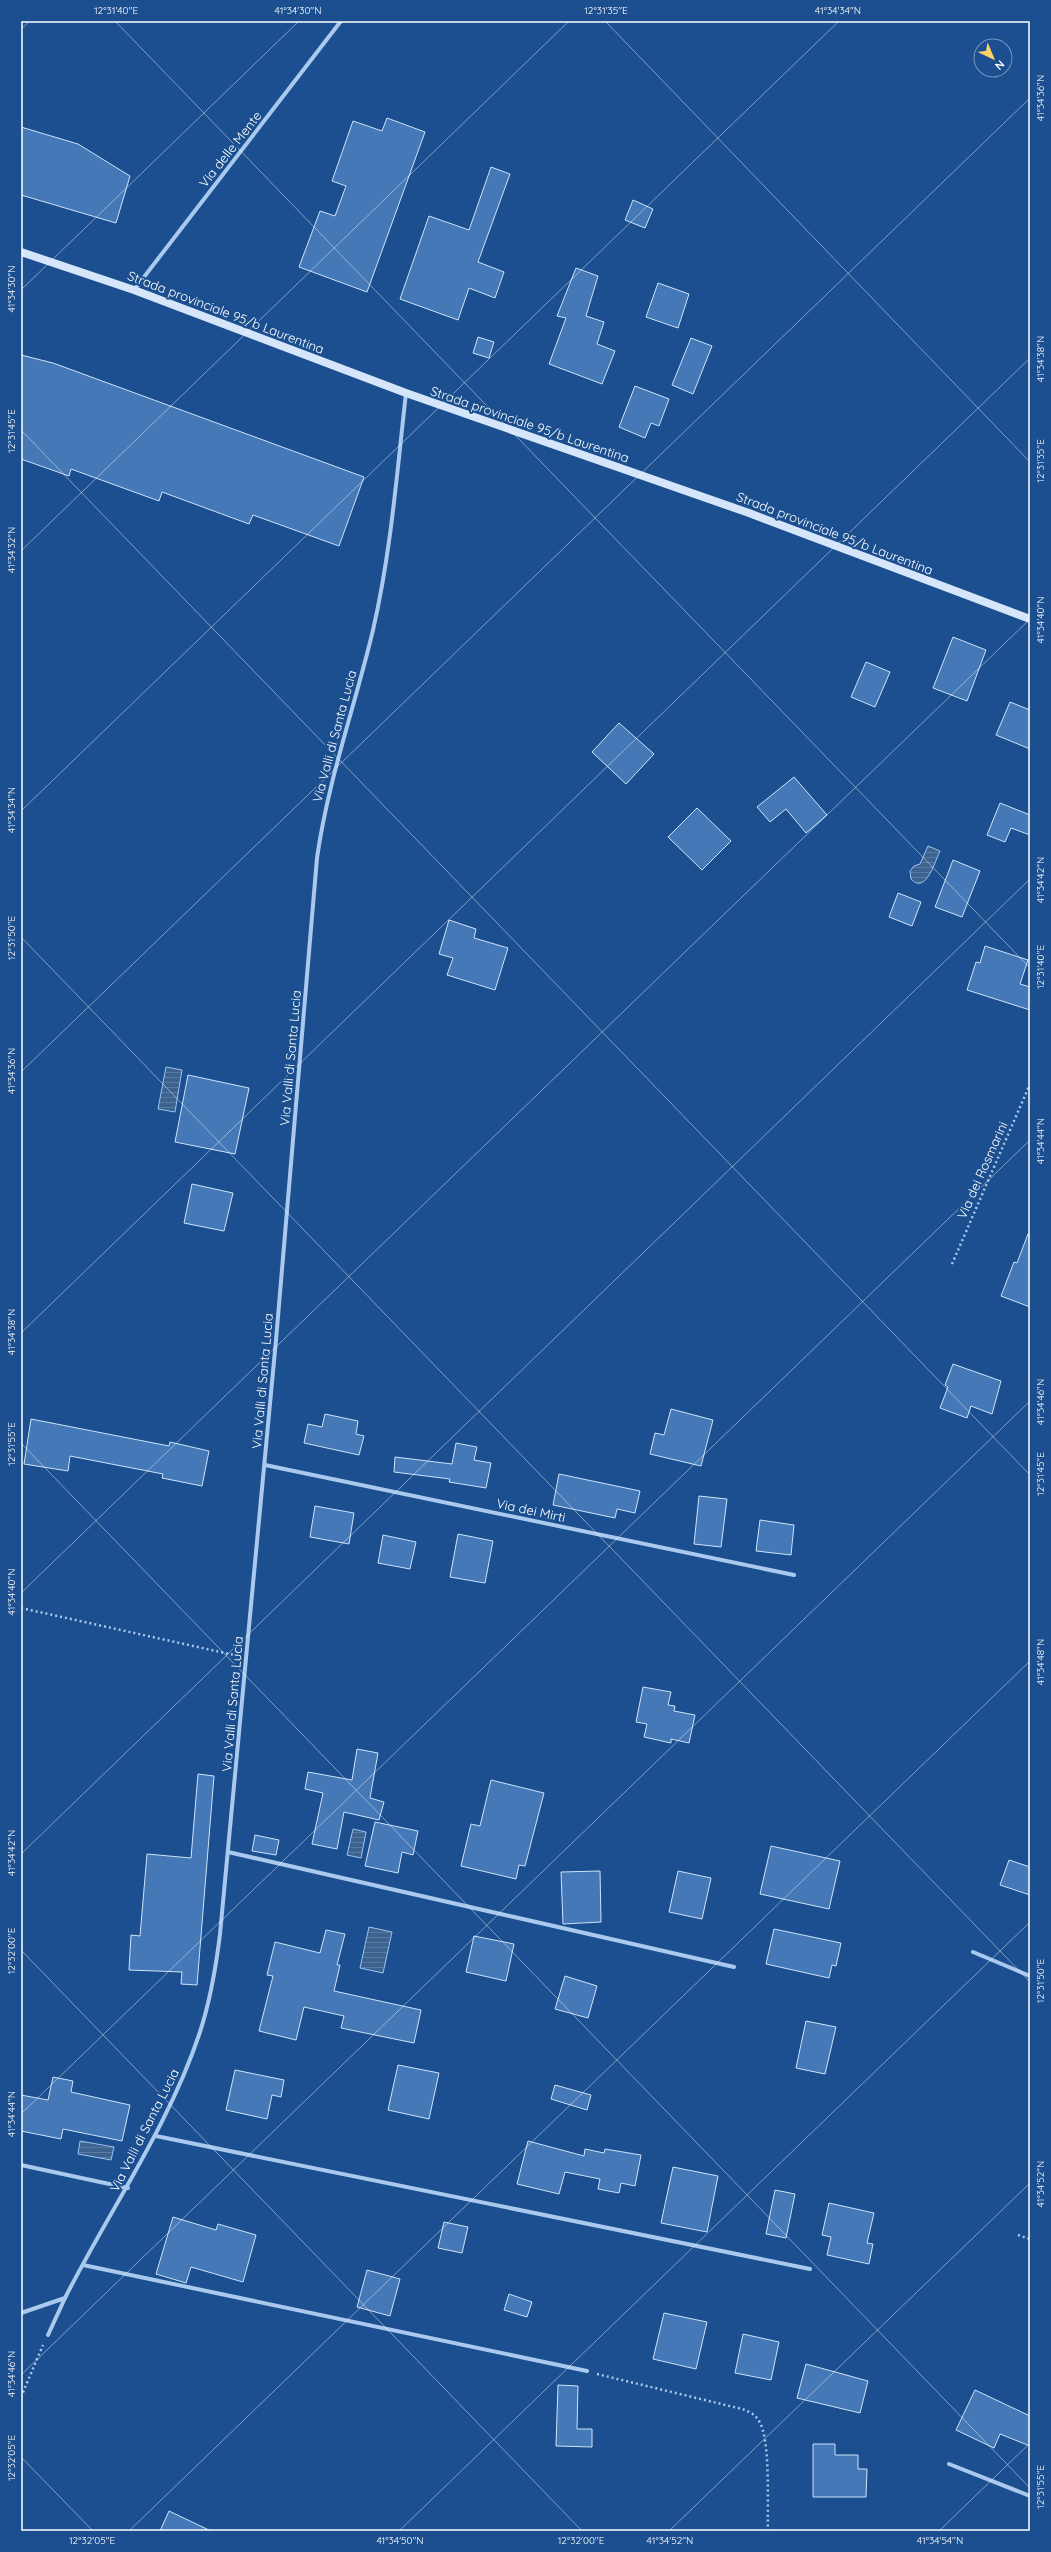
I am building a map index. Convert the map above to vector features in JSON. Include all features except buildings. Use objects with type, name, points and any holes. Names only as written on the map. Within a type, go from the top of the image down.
[{"type":"main road","name":"Strada provinciale 95/b Laurentina","points":[[21,252],[134,290],[406,393],[749,513],[1030,619]]},
{"type":"street","name":"Via delle Mente","points":[[134,290],[341,21]]},
{"type":"street","name":"Via Valli di Santa Lucia","points":[[48,2335],[83,2265],[128,2188],[156,2136],[190,2060],[207,2006],[219,1944],[265,1465],[317,858],[327,802],[377,612],[387,549],[406,393]]},
{"type":"street","name":"Via dei Mirti","points":[[265,1465],[794,1575]]},
{"type":"street","points":[[228,1852],[734,1968]]},
{"type":"street","points":[[973,1952],[1030,1976]]},
{"type":"street","points":[[156,2136],[810,2269]]},
{"type":"street","points":[[21,2165],[128,2188]]},
{"type":"street","points":[[83,2265],[587,2371]]},
{"type":"street","points":[[21,2312],[66,2298]]},
{"type":"street","points":[[949,2464],[1030,2496]]},
{"type":"path","name":"Via dei Rosmarini","points":[[952,1264],[1030,1084]]},
{"type":"path","points":[[21,1608],[246,1658]]},
{"type":"path","points":[[1018,2235],[1030,2239]]},
{"type":"path","points":[[21,2397],[48,2335]]},
{"type":"path","points":[[587,2371],[742,2409],[754,2414],[759,2420],[766,2440],[768,2531]]},
{"type":"water","points":[[928,846],[940,851],[929,875],[921,883],[916,883],[911,879],[910,871],[914,866],[920,864]]},
{"type":"water","points":[[166,1067],[182,1070],[175,1112],[158,1109]]},
{"type":"water","points":[[353,1829],[366,1832],[361,1858],[347,1855]]},
{"type":"water","points":[[369,1927],[392,1932],[383,1973],[360,1968]]},
{"type":"water","points":[[80,2141],[114,2147],[111,2160],[78,2154]]}]
